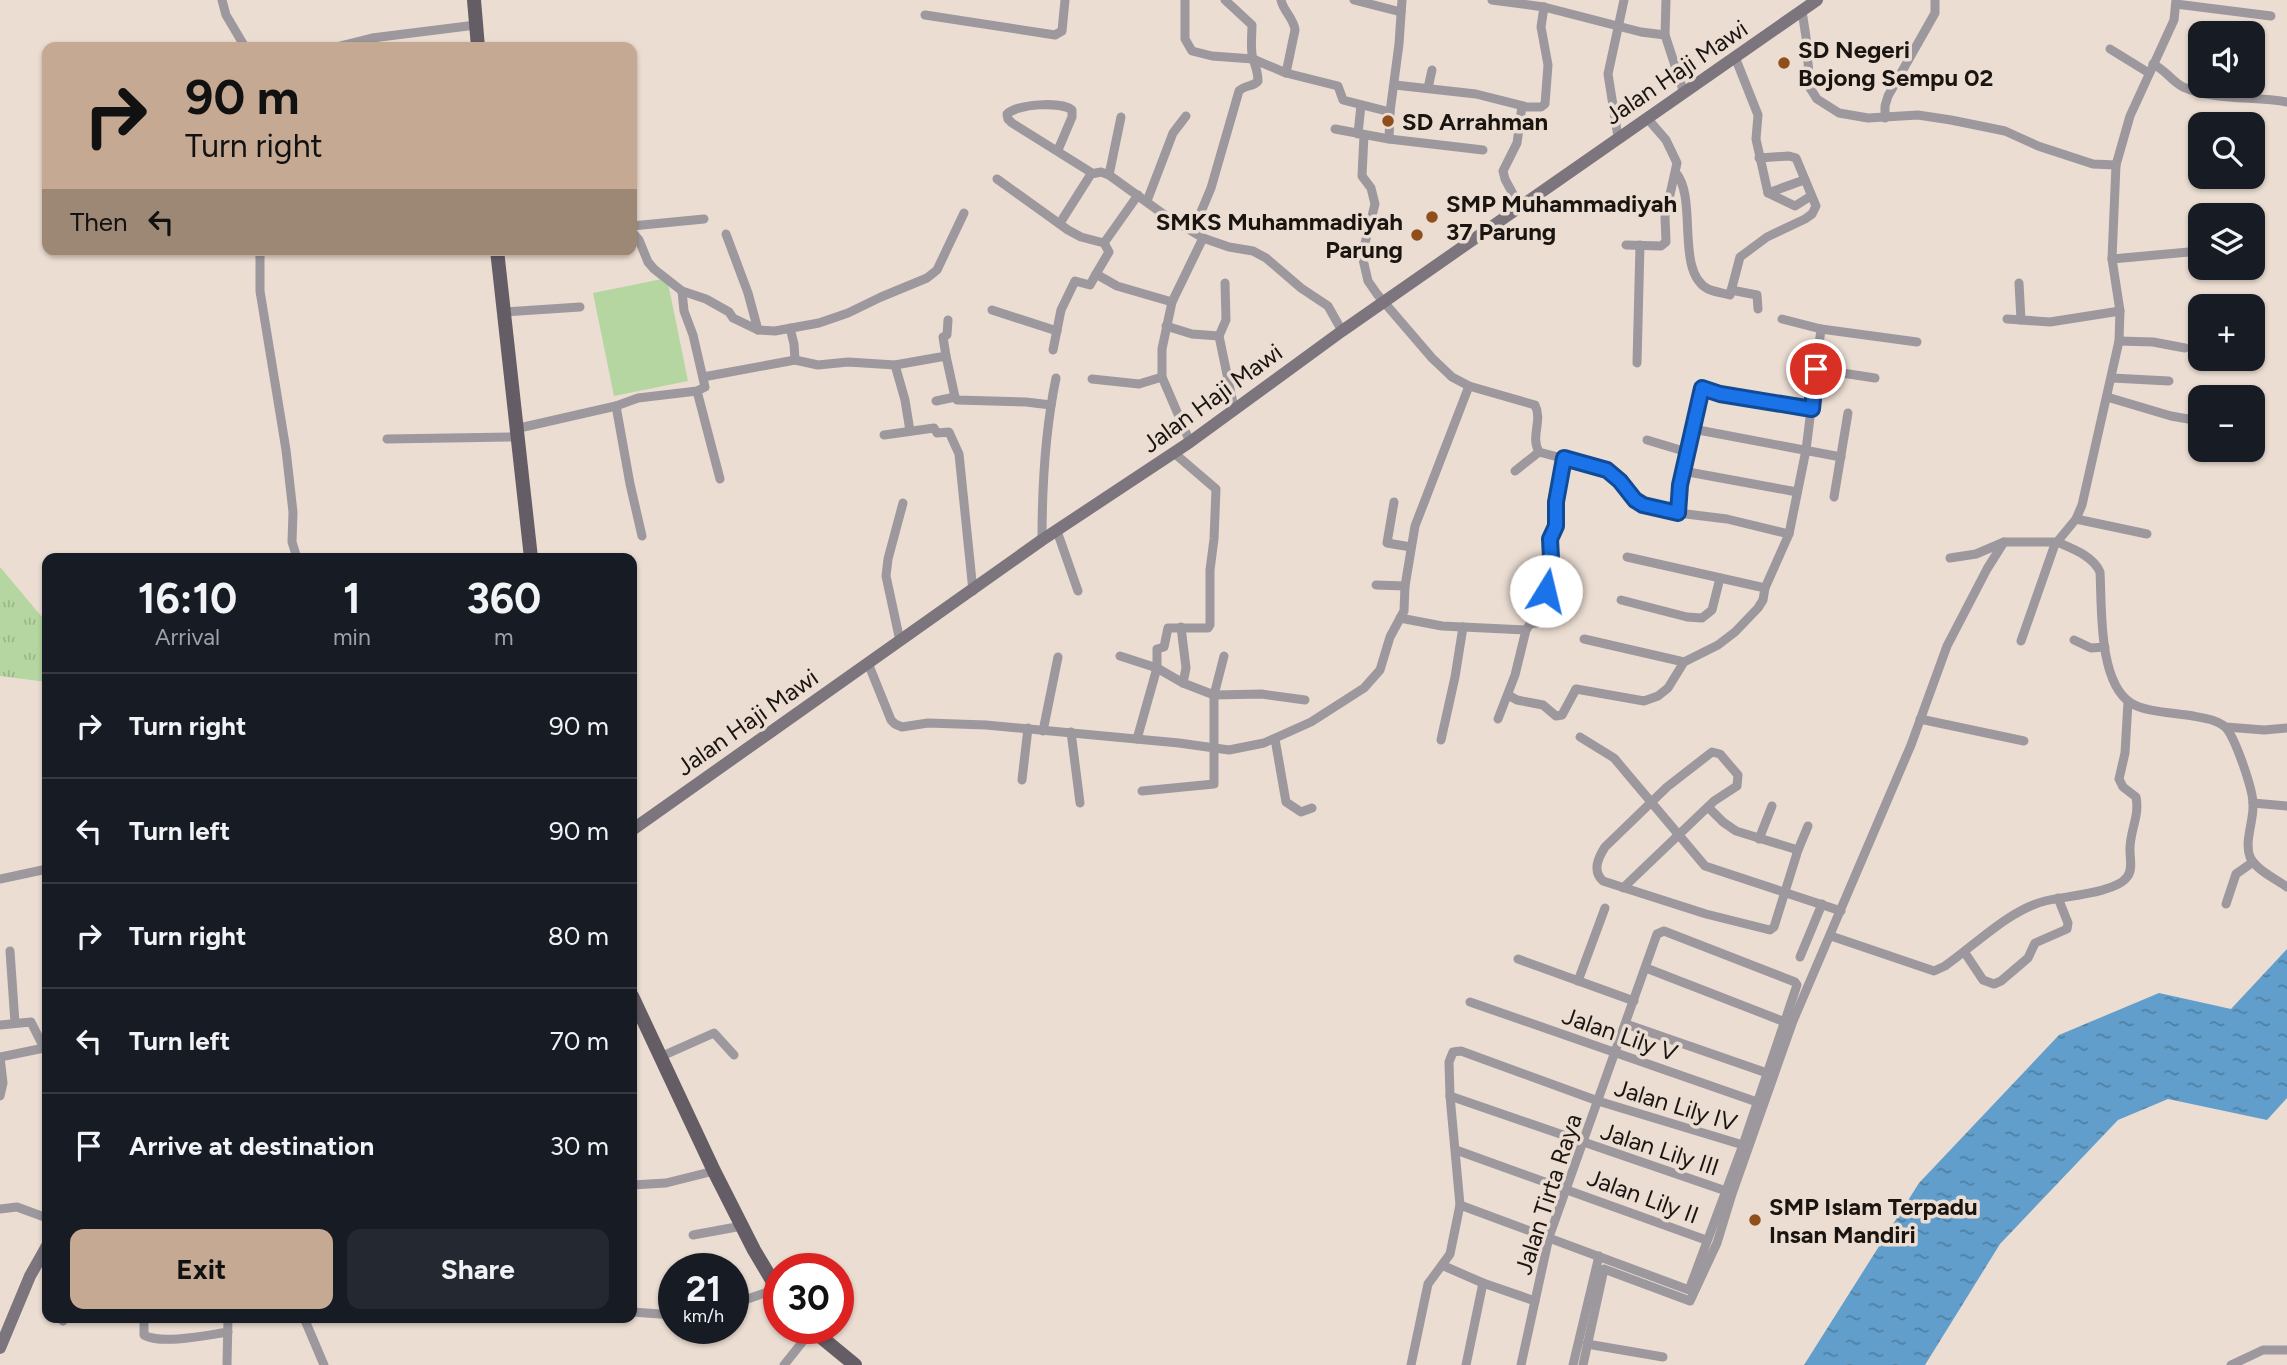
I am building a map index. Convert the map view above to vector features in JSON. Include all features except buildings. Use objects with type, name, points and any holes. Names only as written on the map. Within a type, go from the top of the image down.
[{"type":"main road","points":[[474,0],[478,42]]},
{"type":"main road","points":[[498,256],[530,553]]},
{"type":"main road","points":[[637,1007],[714,1171],[763,1263]]},
{"type":"main road","points":[[829,1344],[855,1365]]},
{"type":"street","points":[[222,0],[226,15],[242,42]]},
{"type":"street","points":[[925,15],[1055,35],[1062,30],[1065,0]]},
{"type":"street","points":[[1185,0],[1185,39],[1192,51],[1212,56],[1253,59],[1286,73],[1338,86],[1342,99],[1390,112]]},
{"type":"street","points":[[1193,231],[1211,188],[1239,91],[1244,86],[1255,85],[1258,81],[1258,67],[1253,59],[1251,25],[1226,0]]},
{"type":"street","points":[[1282,0],[1282,5],[1295,23],[1286,73]]},
{"type":"street","points":[[1354,0],[1401,12]]},
{"type":"street","points":[[1389,139],[1402,0]]},
{"type":"street","points":[[1492,0],[1544,7],[1641,32],[1665,35]]},
{"type":"street","points":[[1618,137],[1608,74],[1623,0]]},
{"type":"street","points":[[1666,0],[1665,35],[1684,93]]},
{"type":"street","name":"Jalan Haji Mawi","points":[[637,826],[1042,540],[1190,442],[1342,331],[1817,0]]},
{"type":"street","points":[[1885,118],[1888,96],[1935,13],[1935,0]]},
{"type":"street","points":[[2021,641],[2053,547],[2076,519],[2082,505],[2112,378],[2119,341],[2120,311],[2112,259],[2116,164],[2130,116],[2174,20],[2176,2],[2271,16]]},
{"type":"street","points":[[1395,85],[1476,94],[1522,106],[1541,107],[1546,102],[1548,65],[1541,35],[1544,7]]},
{"type":"street","points":[[1802,11],[1808,82],[1813,94],[1839,113],[1868,118],[1918,115],[2005,131],[2054,152],[2093,164],[2116,164]]},
{"type":"street","points":[[358,42],[384,36],[476,25]]},
{"type":"street","points":[[2110,49],[2151,68],[2167,72],[2174,81],[2194,90],[2227,97],[2287,102]]},
{"type":"street","points":[[1735,57],[1758,115],[1756,139],[1768,193],[1795,206],[1811,196]]},
{"type":"street","points":[[1428,88],[1432,70]]},
{"type":"street","points":[[1361,104],[1362,176],[1371,188],[1375,204],[1362,255],[1368,281],[1432,358],[1452,377],[1469,386],[1535,405],[1538,416],[1534,440],[1539,452]]},
{"type":"street","points":[[1520,207],[1503,171],[1517,144],[1522,106]]},
{"type":"street","points":[[1058,150],[1072,117],[1069,107],[1021,107],[1007,114],[1012,123],[1092,173],[1110,175],[1166,216],[1203,238],[1229,247],[1253,251],[1266,258],[1301,288],[1328,306],[1342,331]]},
{"type":"street","points":[[1147,201],[1173,133],[1186,116]]},
{"type":"street","points":[[1110,175],[1121,117]]},
{"type":"street","points":[[1626,246],[1664,245],[1665,217],[1676,173],[1677,163],[1666,140],[1647,118]]},
{"type":"street","points":[[1335,129],[1389,139],[1483,150]]},
{"type":"street","points":[[1676,173],[1683,187],[1691,261],[1698,279],[1709,289],[1730,295],[1740,257],[1767,237],[1809,217],[1816,206],[1798,160],[1793,156],[1759,158]]},
{"type":"street","points":[[1060,223],[1092,173]]},
{"type":"street","points":[[997,179],[1081,237],[1104,243],[1109,252],[1090,285],[1075,281],[1061,310],[1053,350]]},
{"type":"street","points":[[1768,193],[1804,180]]},
{"type":"street","points":[[1104,243],[1138,195]]},
{"type":"street","points":[[637,238],[648,262],[682,291],[706,299],[729,312],[733,318],[758,330],[775,331],[819,323],[848,313],[881,296],[927,278],[937,270],[964,213]]},
{"type":"street","points":[[637,226],[704,219]]},
{"type":"street","points":[[726,234],[748,293],[758,330]]},
{"type":"street","points":[[1190,442],[1162,377],[1162,349],[1172,302],[1203,238]]},
{"type":"street","points":[[1637,363],[1640,245]]},
{"type":"street","points":[[2112,259],[2188,252]]},
{"type":"street","points":[[260,256],[260,291],[286,450],[293,512],[292,542],[295,553]]},
{"type":"street","points":[[1096,274],[1117,286],[1172,302]]},
{"type":"street","points":[[2019,283],[2021,320]]},
{"type":"street","points":[[1225,284],[1226,320],[1219,336],[1234,408]]},
{"type":"street","points":[[1731,290],[1757,295],[1758,309]]},
{"type":"street","points":[[387,439],[516,433],[638,398],[697,391],[705,387],[693,335],[684,311],[682,291]]},
{"type":"street","points":[[503,312],[580,307]]},
{"type":"street","points":[[992,310],[1057,331]]},
{"type":"street","points":[[2007,319],[2066,321],[2120,311]]},
{"type":"street","points":[[1782,319],[1821,329],[1917,342]]},
{"type":"street","points":[[948,320],[947,335],[943,337],[954,397]]},
{"type":"street","points":[[1166,326],[1192,334],[1219,336]]},
{"type":"street","points":[[790,328],[794,360]]},
{"type":"street","points":[[1508,695],[1517,700],[1543,705],[1556,716],[1562,715],[1576,689],[1644,701],[1658,696],[1668,688],[1684,662],[1718,645],[1758,608],[1789,534],[1806,450],[1821,329]]},
{"type":"street","points":[[2119,341],[2153,342],[2185,348]]},
{"type":"street","points":[[703,377],[794,360],[818,365],[848,362],[895,365],[946,356]]},
{"type":"street","points":[[895,365],[910,431]]},
{"type":"street","points":[[1816,369],[1875,379]]},
{"type":"street","points":[[1092,379],[1139,384],[1162,377]]},
{"type":"street","points":[[1042,540],[1044,481],[1056,378]]},
{"type":"street","points":[[2112,378],[2169,381]]},
{"type":"street","points":[[868,663],[895,724],[902,727],[928,723],[986,725],[1238,750],[1275,739],[1311,722],[1371,682],[1380,670],[1390,637],[1405,604],[1411,547],[1423,505],[1469,386]]},
{"type":"street","points":[[1678,513],[1683,471],[1702,388],[1720,394],[1812,409]]},
{"type":"street","points":[[697,391],[720,479]]},
{"type":"street","points":[[936,401],[954,397],[957,400],[1051,405]]},
{"type":"street","points":[[2107,397],[2171,416],[2188,418]]},
{"type":"street","points":[[616,406],[642,537]]},
{"type":"street","points":[[1834,496],[1849,412]]},
{"type":"street","points":[[884,435],[934,428],[937,433],[949,432],[959,454],[973,591]]},
{"type":"street","points":[[1693,429],[1841,457]]},
{"type":"street","points":[[1647,440],[1687,452]]},
{"type":"street","points":[[1539,452],[1607,470],[1643,505],[1678,513],[1727,519],[1789,534]]},
{"type":"street","points":[[1515,471],[1539,452]]},
{"type":"street","points":[[1137,739],[1157,668],[1157,649],[1164,647],[1168,628],[1203,628],[1210,625],[1210,570],[1216,489],[1174,453]]},
{"type":"street","points":[[1498,719],[1508,695],[1528,626],[1542,620],[1551,558],[1550,539],[1556,526],[1556,502],[1564,458]]},
{"type":"street","points":[[1683,471],[1797,492]]},
{"type":"street","points":[[1394,502],[1387,543],[1411,547]]},
{"type":"street","points":[[900,641],[886,576],[902,503]]},
{"type":"street","points":[[2076,519],[2147,534]]},
{"type":"street","points":[[1057,531],[1078,591]]},
{"type":"street","points":[[1583,1365],[1604,1269],[1690,1301],[1717,1243],[1793,1021],[1911,745],[1947,646],[2004,542]]},
{"type":"street","points":[[1950,558],[1976,554],[2004,542],[2057,542],[2086,556],[2100,572],[2105,648],[2115,683],[2128,702],[2141,707],[2211,719],[2226,727],[2264,730],[2287,728]]},
{"type":"street","points":[[1627,557],[1765,589]]},
{"type":"street","points":[[1621,600],[1687,617],[1702,618],[1712,610],[1720,578]]},
{"type":"street","points":[[1376,585],[1405,586]]},
{"type":"street","points":[[1400,618],[1463,627],[1526,631]]},
{"type":"street","points":[[1181,627],[1186,668],[1183,682]]},
{"type":"street","points":[[1441,740],[1463,627]]},
{"type":"street","points":[[1584,639],[1684,662]]},
{"type":"street","points":[[2074,640],[2091,648],[2105,648]]},
{"type":"street","points":[[1120,656],[1157,668],[1214,695],[1261,694],[1305,700]]},
{"type":"street","points":[[1142,791],[1213,785],[1214,695],[1224,656]]},
{"type":"street","points":[[1043,730],[1058,657]]},
{"type":"street","points":[[1831,936],[1934,971],[1965,953],[2011,917],[2039,903],[2111,888],[2124,881],[2130,872],[2130,836],[2137,816],[2134,794],[2120,783],[2119,774],[2125,753],[2128,702]]},
{"type":"street","points":[[1920,719],[2024,741]]},
{"type":"street","points":[[2226,727],[2236,747],[2253,803],[2248,844],[2250,856],[2253,862],[2287,887]]},
{"type":"street","points":[[1022,780],[1028,728]]},
{"type":"street","points":[[1071,732],[1080,803]]},
{"type":"street","points":[[1580,737],[1614,758],[1705,866],[1841,911]]},
{"type":"street","points":[[1275,739],[1286,802],[1301,812],[1312,808]]},
{"type":"street","points":[[1623,888],[1678,834],[1739,783],[1738,775],[1716,752],[1707,754],[1605,847],[1597,863],[1598,877],[1623,888],[1765,931],[1774,928],[1808,826]]},
{"type":"street","points":[[2253,803],[2287,806]]},
{"type":"street","points":[[1759,839],[1772,806]]},
{"type":"street","points":[[1708,807],[1731,828],[1798,850]]},
{"type":"street","points":[[2226,904],[2236,874],[2253,862]]},
{"type":"street","points":[[0,879],[42,870]]},
{"type":"street","points":[[1965,953],[1983,980],[1994,984],[2001,981],[2032,954],[2035,943],[2067,929],[2068,923],[2058,898]]},
{"type":"street","points":[[1800,957],[1822,904]]},
{"type":"street","points":[[1578,981],[1605,908]]},
{"type":"street","name":"Jalan Tirta Raya","points":[[1466,1365],[1483,1283],[1535,1301],[1549,1237],[1657,934],[1664,931],[1796,982],[1785,1022]]},
{"type":"street","points":[[10,951],[15,1023]]},
{"type":"street","points":[[1518,959],[1634,1001]]},
{"type":"street","points":[[1460,1205],[1689,1290],[1785,1022],[1646,968]]},
{"type":"street","name":"Jalan Lily V","points":[[1470,1002],[1758,1102]]},
{"type":"street","points":[[0,1024],[31,1022],[42,1040]]},
{"type":"street","points":[[1626,1024],[1767,1073]]},
{"type":"street","points":[[660,1057],[714,1033],[734,1055]]},
{"type":"street","points":[[0,1096],[3,1083],[0,1057],[42,1048]]},
{"type":"street","name":"Jalan Lily IV","points":[[1450,1096],[1450,1057],[1453,1052],[1458,1051],[1598,1101],[1743,1145]]},
{"type":"street","points":[[1411,1365],[1428,1284],[1432,1276],[1444,1266],[1453,1247],[1460,1205],[1450,1096]]},
{"type":"street","name":"Jalan Lily III","points":[[1450,1096],[1726,1191]]},
{"type":"street","name":"Jalan Lily II","points":[[1456,1150],[1706,1240]]},
{"type":"street","points":[[637,1185],[666,1182],[714,1171]]},
{"type":"street","points":[[0,1209],[17,1207],[42,1216]]},
{"type":"street","points":[[693,1235],[742,1226]]},
{"type":"street","points":[[0,1348],[30,1276],[42,1255]]},
{"type":"street","points":[[1573,1365],[1599,1256]]},
{"type":"street","points":[[1444,1266],[1483,1283]]},
{"type":"street","points":[[1521,1365],[1535,1301]]},
{"type":"street","points":[[637,1312],[658,1314]]},
{"type":"street","points":[[144,1323],[144,1335],[149,1338],[228,1332]]},
{"type":"street","points":[[227,1365],[228,1323]]},
{"type":"street","points":[[306,1323],[324,1365]]},
{"type":"street","points":[[784,1365],[800,1344]]},
{"type":"street","points":[[1587,1344],[1663,1357]]},
{"type":"street","points":[[2231,1365],[2263,1350],[2287,1350]]},
{"type":"green space","points":[[667,278],[688,381],[614,396],[593,293]]},
{"type":"green space","points":[[0,567],[42,617],[42,681],[0,676]]},
{"type":"water","points":[[2287,949],[2287,1098],[2267,1120],[2168,1099],[2118,1120],[2000,1244],[1925,1365],[1804,1365],[1919,1183],[2059,1035],[2159,993],[2231,1009]]},
{"type":"place","name":"SD Negeri Bojong Sempu 02","points":[[1784,63]]},
{"type":"place","name":"SD Arrahman","points":[[1388,121]]},
{"type":"place","name":"SMP Muhammadiyah 37 Parung","points":[[1432,217]]},
{"type":"place","name":"SMKS Muhammadiyah Parung","points":[[1417,235]]},
{"type":"place","name":"SMP Islam Terpadu Insan Mandiri","points":[[1755,1220]]},
{"type":"route","points":[[1546,591],[1551,558],[1550,539],[1556,526],[1556,502],[1564,458],[1607,470],[1615,475],[1628,494],[1643,505],[1678,513],[1680,485],[1702,388],[1720,394],[1812,409],[1816,369]]}]
